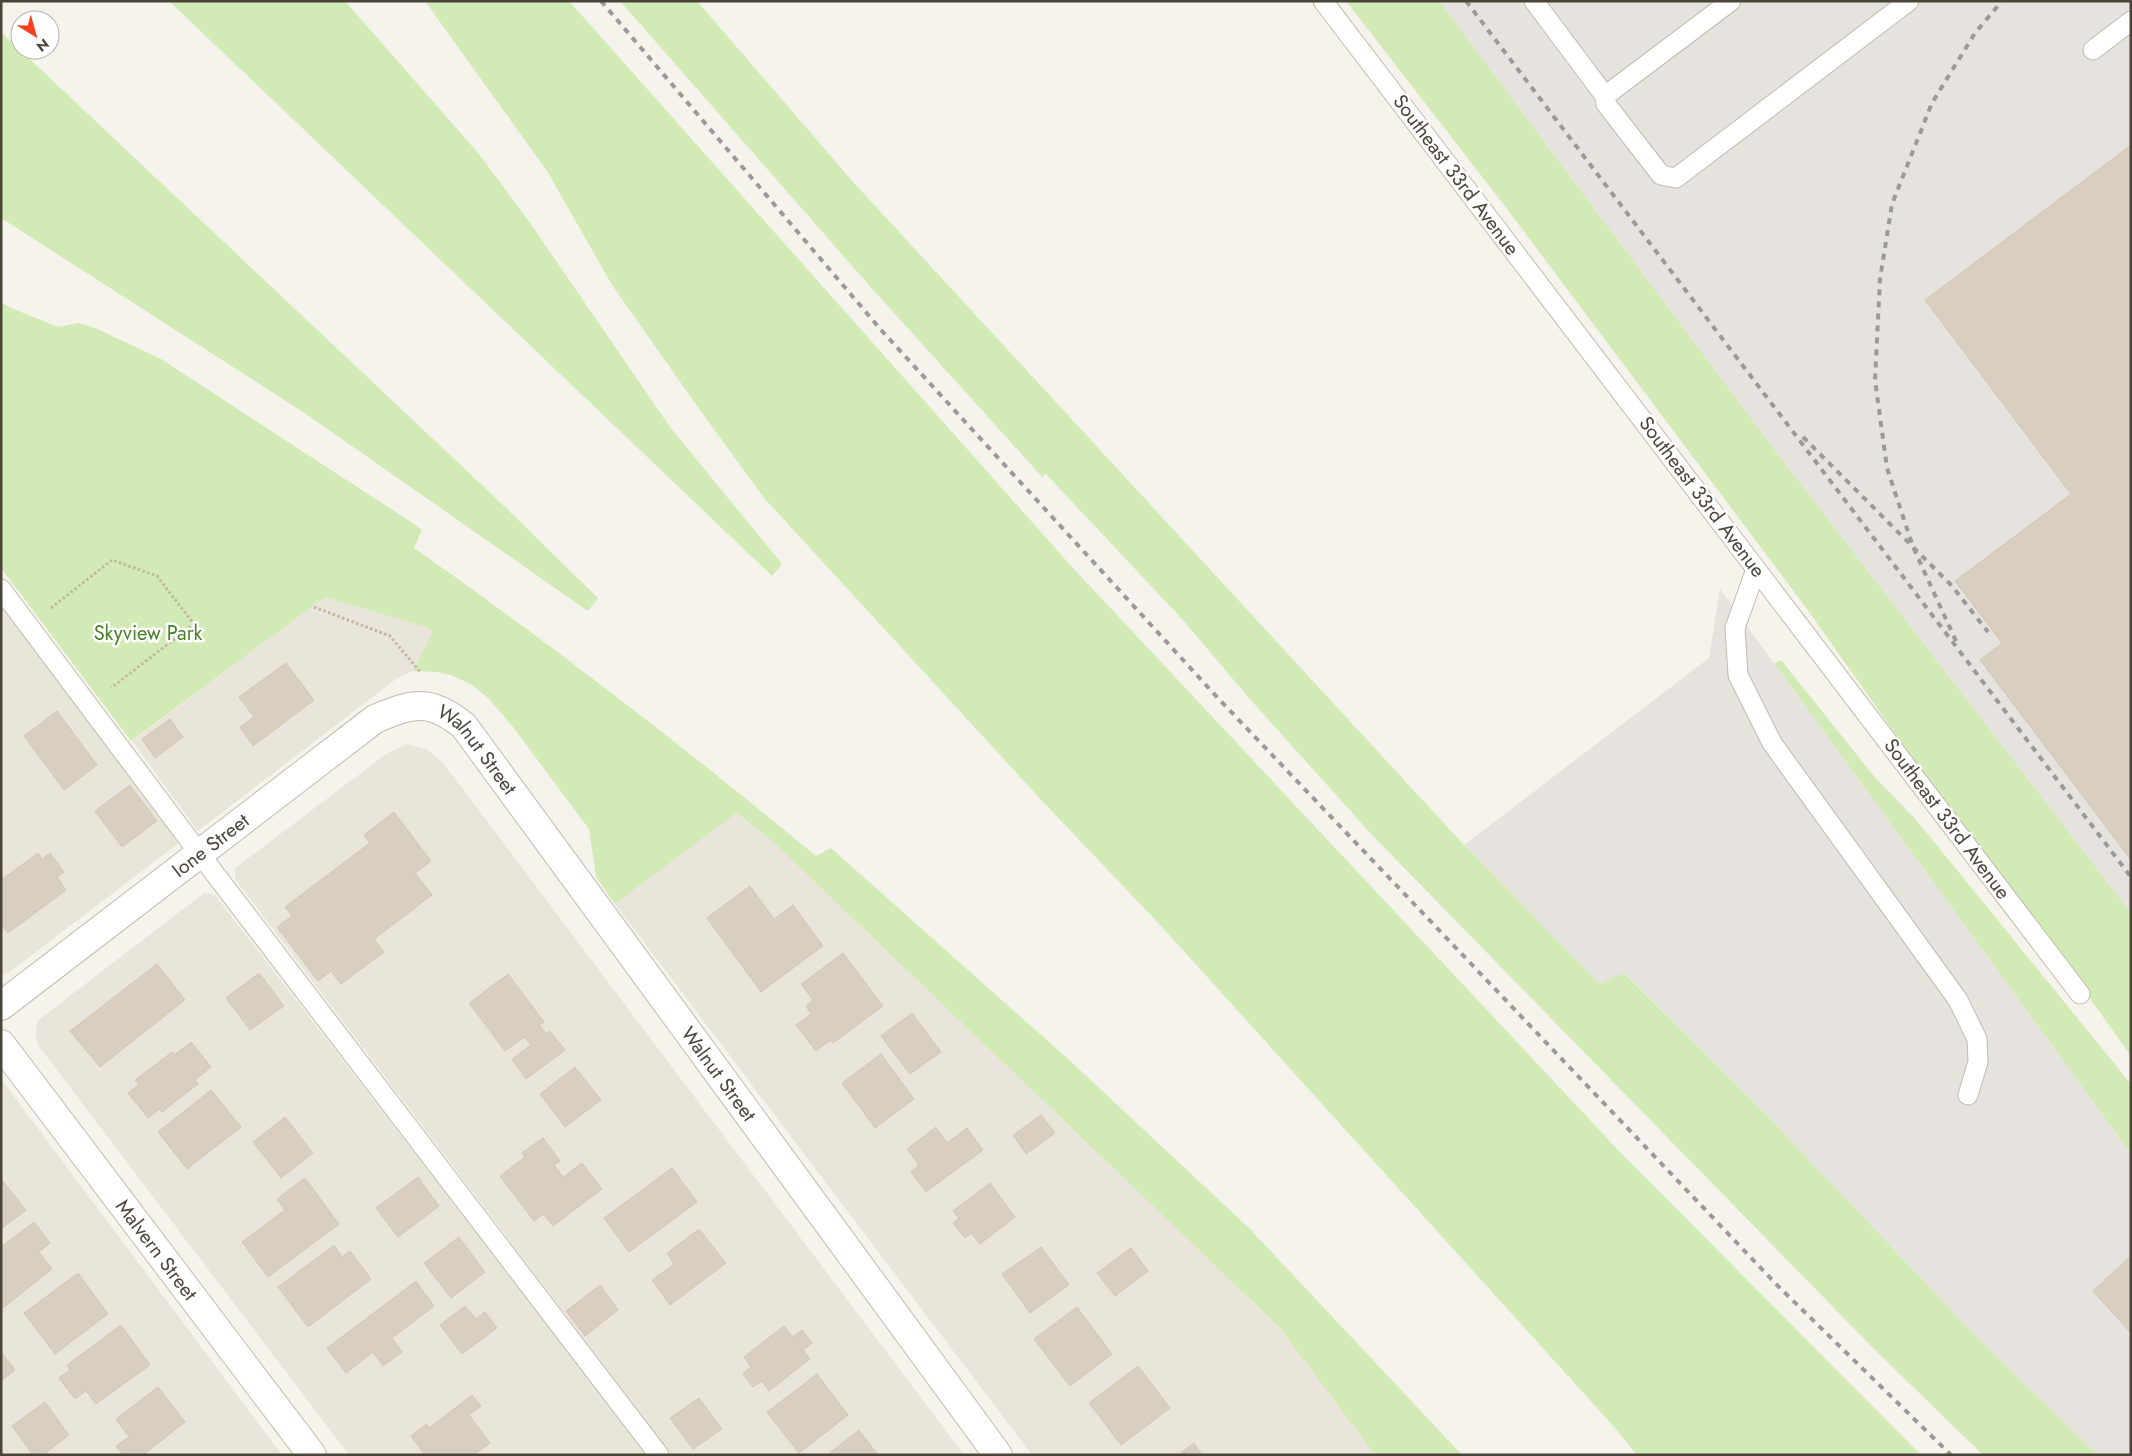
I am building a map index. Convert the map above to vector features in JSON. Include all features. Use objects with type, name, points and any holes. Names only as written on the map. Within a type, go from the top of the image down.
[{"type":"street","name":"Ione Street","points":[[1,1006],[375,719],[402,707],[428,706]]},
{"type":"street","name":"Walnut Street","points":[[428,706],[448,713],[464,726],[998,1455]]},
{"type":"street","name":"Malvern Street","points":[[1,1044],[312,1455]]},
{"type":"lane","name":"Southeast 33rd Avenue","points":[[1323,1],[2080,994]]},
{"type":"lane","points":[[1534,1],[1605,96],[1606,104],[1661,175],[1676,178],[1909,1]]},
{"type":"lane","points":[[1605,96],[1731,1]]},
{"type":"lane","points":[[2093,50],[2131,21]]},
{"type":"lane","points":[[1756,569],[1735,628],[1738,675],[1772,743],[1958,1000],[1977,1039],[1978,1062],[1968,1095]]},
{"type":"lane","points":[[1,589],[659,1455]]},
{"type":"path","points":[[31,629],[55,612],[51,607],[112,560],[157,576],[194,624],[88,705]]},
{"type":"path","points":[[314,607],[390,636],[427,680],[428,706]]},
{"type":"shaded area","points":[[1439,1],[2131,1],[2131,913],[1777,453]]},
{"type":"shaded area","points":[[1720,589],[2131,1154],[2131,1455],[2097,1455],[1970,1330],[1772,1121],[1625,973],[1600,984],[1464,845],[1709,658]]},
{"type":"shaded area","points":[[325,597],[425,627],[434,632],[413,671],[396,679],[198,831],[132,741]]},
{"type":"shaded area","points":[[1,606],[180,842],[8,973],[1,974]]},
{"type":"shaded area","points":[[408,744],[426,749],[444,764],[964,1455],[672,1455],[235,879],[235,868],[389,752]]},
{"type":"shaded area","points":[[735,813],[771,840],[1279,1327],[1375,1455],[1032,1455],[615,904]]},
{"type":"shaded area","points":[[204,893],[215,895],[648,1455],[349,1455],[38,1045],[36,1036],[37,1023],[41,1018]]},
{"type":"shaded area","points":[[1,1080],[4,1083],[282,1455],[1,1455]]},
{"type":"green space","points":[[169,1],[345,1],[479,154],[528,220],[670,427],[782,564],[772,576]]},
{"type":"green space","points":[[425,1],[569,1],[1072,567],[1619,1151],[1921,1455],[1637,1455],[1616,1429],[1162,927],[1045,804],[765,499],[612,285],[547,171]]},
{"type":"green space","points":[[620,1],[697,1],[854,183],[1464,845],[1600,984],[1624,973],[1772,1121],[1970,1330],[2097,1455],[1983,1455],[1874,1349],[1373,836],[1248,697],[1183,620],[1045,473],[1043,478],[868,284]]},
{"type":"green space","points":[[1346,1],[1439,1],[1777,453],[2131,913],[2131,1056],[2036,923],[1923,773],[1807,609],[1504,205]]},
{"type":"green space","points":[[1,32],[10,40],[10,60],[31,60],[502,504],[598,598],[588,611],[303,412],[1,218]]},
{"type":"green space","name":"Skyview Park","points":[[1,302],[58,327],[78,323],[95,328],[161,359],[414,524],[422,530],[414,548],[618,698],[816,856],[831,848],[1067,1058],[1249,1228],[1462,1455],[1375,1455],[1279,1327],[771,840],[736,813],[615,904],[596,877],[589,829],[513,727],[489,699],[472,685],[451,675],[437,672],[413,671],[433,632],[425,627],[325,597],[131,741],[1,568]]},
{"type":"green space","points":[[1781,660],[1873,775],[1917,821],[2131,1084],[2131,1154],[1774,663]]},
{"type":"building","points":[[2131,145],[2131,860],[1980,660],[2002,643],[1955,581],[2071,494],[1925,300]]},
{"type":"building","points":[[286,663],[314,700],[253,746],[240,727],[254,717],[239,697]]},
{"type":"building","points":[[57,711],[97,765],[64,790],[24,736]]},
{"type":"building","points":[[170,719],[183,737],[155,758],[142,739]]},
{"type":"building","points":[[130,785],[157,821],[122,847],[95,811]]},
{"type":"building","points":[[394,812],[431,861],[415,873],[432,895],[374,939],[384,952],[341,984],[331,971],[318,981],[277,927],[292,916],[285,907],[370,843],[364,835]]},
{"type":"building","points":[[38,853],[42,859],[50,853],[64,872],[57,877],[66,890],[8,933],[1,924],[1,880]]},
{"type":"building","points":[[750,886],[774,919],[793,905],[823,946],[761,992],[707,918]]},
{"type":"building","points":[[843,953],[883,1006],[833,1043],[831,1040],[816,1051],[796,1025],[811,1014],[806,1006],[813,1000],[801,984]]},
{"type":"building","points":[[157,964],[185,1000],[100,1067],[70,1031]]},
{"type":"building","points":[[259,973],[284,1006],[250,1030],[226,998]]},
{"type":"building","points":[[508,974],[544,1022],[539,1025],[546,1034],[550,1031],[565,1050],[526,1079],[512,1059],[531,1045],[524,1037],[505,1051],[469,1003]]},
{"type":"building","points":[[912,1013],[941,1052],[910,1074],[881,1036]]},
{"type":"building","points":[[191,1042],[211,1067],[195,1080],[198,1084],[162,1112],[160,1109],[148,1118],[128,1093],[139,1085],[135,1080],[172,1052],[174,1055]]},
{"type":"building","points":[[881,1054],[914,1099],[875,1128],[842,1083]]},
{"type":"building","points":[[575,1067],[601,1100],[565,1127],[540,1094]]},
{"type":"building","points":[[211,1090],[241,1127],[187,1169],[158,1132]]},
{"type":"building","points":[[1041,1115],[1055,1133],[1026,1154],[1013,1135]]},
{"type":"building","points":[[285,1117],[313,1153],[281,1178],[253,1142]]},
{"type":"building","points":[[936,1127],[947,1143],[967,1128],[983,1150],[926,1192],[911,1172],[919,1165],[907,1149]]},
{"type":"building","points":[[543,1138],[560,1161],[554,1165],[563,1177],[582,1163],[602,1189],[553,1226],[543,1214],[534,1221],[500,1176],[525,1157],[522,1153]]},
{"type":"building","points":[[672,1168],[697,1202],[629,1252],[604,1218]]},
{"type":"building","points":[[418,1177],[439,1206],[398,1237],[376,1208]]},
{"type":"building","points":[[305,1178],[339,1224],[268,1277],[242,1242],[285,1210],[277,1199]]},
{"type":"building","points":[[1,1179],[26,1210],[1,1229]]},
{"type":"building","points":[[990,1183],[1015,1217],[980,1244],[971,1233],[965,1238],[953,1223],[959,1218],[953,1211]]},
{"type":"building","points":[[34,1222],[50,1243],[39,1252],[52,1269],[3,1308],[1,1306],[1,1247]]},
{"type":"building","points":[[699,1229],[726,1263],[670,1305],[652,1280],[674,1264],[667,1253]]},
{"type":"building","points":[[459,1237],[485,1272],[451,1298],[424,1263]]},
{"type":"building","points":[[334,1245],[342,1257],[350,1251],[371,1279],[308,1327],[278,1287]]},
{"type":"building","points":[[1041,1247],[1069,1285],[1030,1313],[1002,1274]]},
{"type":"building","points":[[1131,1248],[1148,1271],[1115,1296],[1097,1273]]},
{"type":"building","points":[[2131,1256],[2131,1333],[2093,1291]]},
{"type":"building","points":[[78,1273],[108,1314],[55,1354],[24,1313]]},
{"type":"building","points":[[416,1281],[434,1306],[392,1338],[402,1352],[383,1366],[373,1352],[346,1373],[327,1348]]},
{"type":"building","points":[[600,1285],[618,1310],[585,1336],[566,1311]]},
{"type":"building","points":[[465,1306],[476,1319],[485,1312],[497,1328],[462,1354],[440,1325]]},
{"type":"building","points":[[1077,1307],[1112,1354],[1070,1386],[1034,1339]]},
{"type":"building","points":[[121,1325],[150,1365],[96,1404],[86,1391],[75,1399],[59,1378],[70,1370],[67,1365]]},
{"type":"building","points":[[784,1326],[793,1337],[802,1330],[812,1343],[803,1350],[810,1359],[769,1391],[762,1381],[753,1387],[743,1374],[751,1367],[744,1357]]},
{"type":"building","points":[[1,1352],[15,1370],[1,1381]]},
{"type":"building","points":[[1138,1366],[1170,1408],[1121,1445],[1089,1403]]},
{"type":"building","points":[[817,1374],[848,1415],[799,1453],[767,1412]]},
{"type":"building","points":[[158,1387],[185,1422],[143,1455],[123,1455],[116,1446],[129,1437],[116,1419]]},
{"type":"building","points":[[472,1395],[481,1406],[469,1415],[490,1443],[474,1455],[425,1455],[411,1436],[427,1424],[429,1428]]},
{"type":"building","points":[[699,1398],[722,1429],[693,1449],[670,1418]]},
{"type":"building","points":[[45,1402],[69,1435],[43,1455],[33,1455],[12,1426]]},
{"type":"building","points":[[859,1430],[878,1455],[827,1455]]},
{"type":"building","points":[[1194,1443],[1202,1455],[1178,1455]]},
{"type":"railway","points":[[601,1],[882,331],[1216,696],[1777,1285],[1951,1455]]},
{"type":"railway","points":[[1466,1],[2131,877]]},
{"type":"railway","points":[[1956,641],[1913,547],[1887,468],[1875,380],[1880,279],[1892,204],[1932,103],[1975,33],[2002,1]]},
{"type":"railway","points":[[1803,437],[1952,586],[1988,632]]}]
